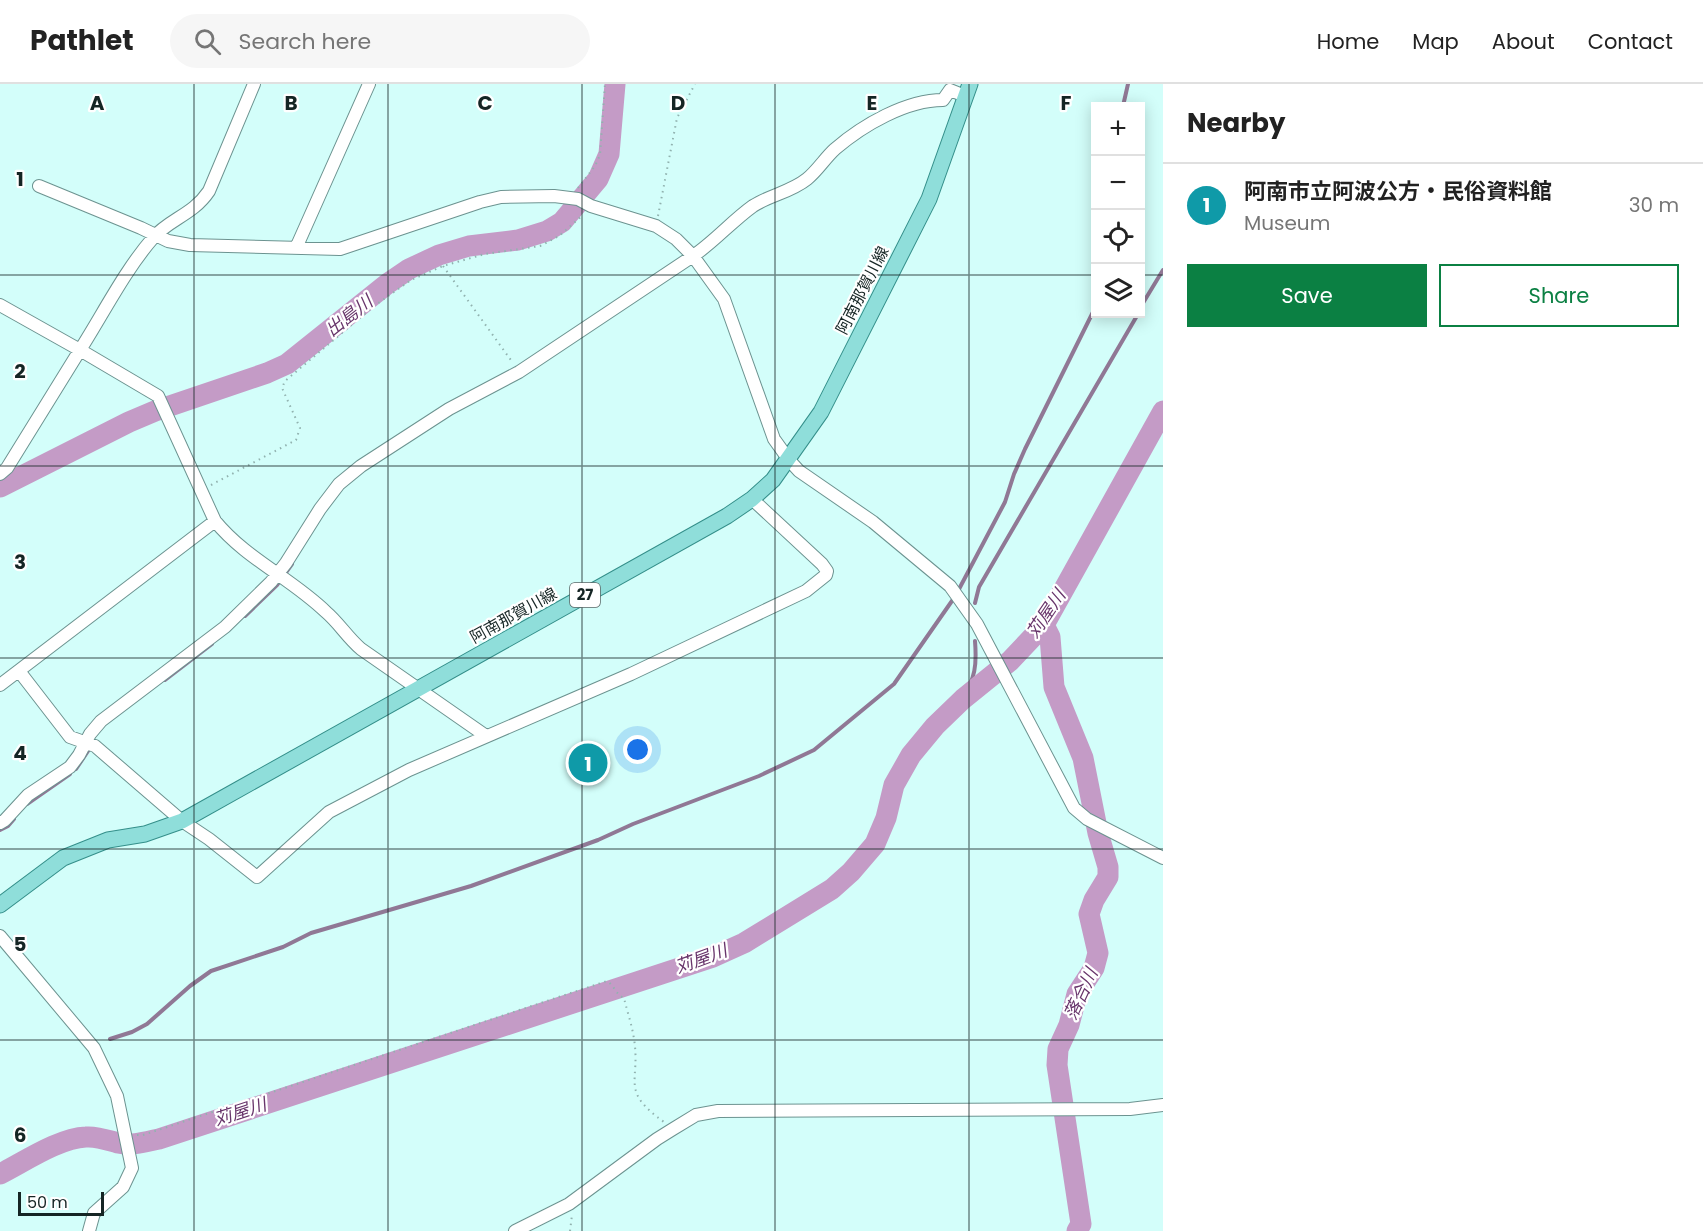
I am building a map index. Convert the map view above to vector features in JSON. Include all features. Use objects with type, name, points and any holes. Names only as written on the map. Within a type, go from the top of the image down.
[{"type":"main road","name":"阿南那賀川線","points":[[0,905],[63,858],[108,840],[145,834],[182,821],[727,516],[752,499],[773,480],[789,460],[821,412],[929,199],[962,91]]},
{"type":"street","points":[[0,474],[7,468],[140,253],[154,235],[200,204],[209,191],[254,84]]},
{"type":"street","points":[[296,248],[369,84]]},
{"type":"street","points":[[0,823],[28,795],[70,767],[90,744],[90,734],[101,721],[225,627],[281,577],[339,484],[362,466],[449,409],[519,372],[694,259],[756,205],[807,179],[834,150],[857,132],[910,105],[943,100],[950,90],[962,91]]},
{"type":"street","points":[[39,186],[154,235],[190,246],[340,249],[501,197],[554,196],[581,202],[656,226],[676,239],[724,299],[774,439],[789,460],[799,471],[873,522],[950,586],[976,624],[1074,808],[1087,819],[1163,858]]},
{"type":"street","points":[[0,305],[158,396],[215,521],[241,548],[327,612],[347,637],[361,649],[486,736]]},
{"type":"street","points":[[19,671],[70,737],[90,744],[182,821],[257,877],[329,812],[409,770],[631,674],[729,628],[806,591],[826,575],[827,571],[822,564],[752,499]]},
{"type":"street","points":[[0,685],[215,521]]},
{"type":"street","points":[[0,936],[94,1048],[117,1096],[132,1168],[123,1187],[93,1214],[89,1231]]},
{"type":"street","points":[[515,1231],[555,1213],[648,1145],[696,1115],[718,1111],[1130,1109],[1163,1105]]},
{"type":"path","points":[[201,491],[296,440],[300,428],[282,388],[285,381],[374,306],[411,280],[443,266],[485,254],[540,246],[567,230],[581,202],[584,183],[600,155],[604,84]]},
{"type":"path","points":[[656,226],[677,118],[695,84]]},
{"type":"path","points":[[443,266],[519,372]]},
{"type":"path","points":[[126,1137],[143,1135],[607,981],[612,985],[616,994],[624,998],[634,1039],[633,1083],[639,1099],[646,1110],[673,1129]]},
{"type":"waterway","name":"出島川","points":[[0,487],[129,422],[287,364],[409,269],[439,255],[469,246],[518,240],[547,231],[562,222],[598,179],[609,154],[615,84]]},
{"type":"waterway","points":[[1124,102],[1128,84]]},
{"type":"waterway","points":[[1145,300],[1163,270]]},
{"type":"waterway","points":[[958,591],[1005,502],[1025,449],[1091,316]]},
{"type":"waterway","points":[[975,603],[979,587],[1136,318]]},
{"type":"waterway","name":"苅屋川","points":[[0,1174],[53,1146],[76,1138],[94,1137],[128,1144],[159,1139],[713,957],[744,943],[832,889],[851,872],[875,844],[886,818],[894,785],[911,755],[935,726],[963,699],[1010,661],[1044,625],[1163,411]]},
{"type":"waterway","points":[[245,616],[277,585],[292,564]]},
{"type":"waterway","points":[[110,1039],[147,1024],[190,986],[211,971],[283,947],[311,933],[471,886],[598,840],[633,824],[759,776],[814,750],[894,684],[954,598]]},
{"type":"waterway","name":"落合川","points":[[1044,625],[1050,637],[1054,687],[1083,758],[1098,833],[1108,867],[1108,877],[1094,900],[1089,914],[1098,953],[1094,968],[1077,994],[1069,1025],[1058,1049],[1057,1065],[1081,1224],[1077,1231]]},
{"type":"waterway","points":[[963,699],[974,671],[975,641]]},
{"type":"waterway","points":[[165,680],[212,644]]},
{"type":"waterway","points":[[76,769],[90,748]]},
{"type":"waterway","points":[[27,804],[70,774]]},
{"type":"waterway","points":[[0,830],[14,819]]},
{"type":"place","name":"阿南市立阿波公方・民俗資料館","points":[[588,763]]}]
